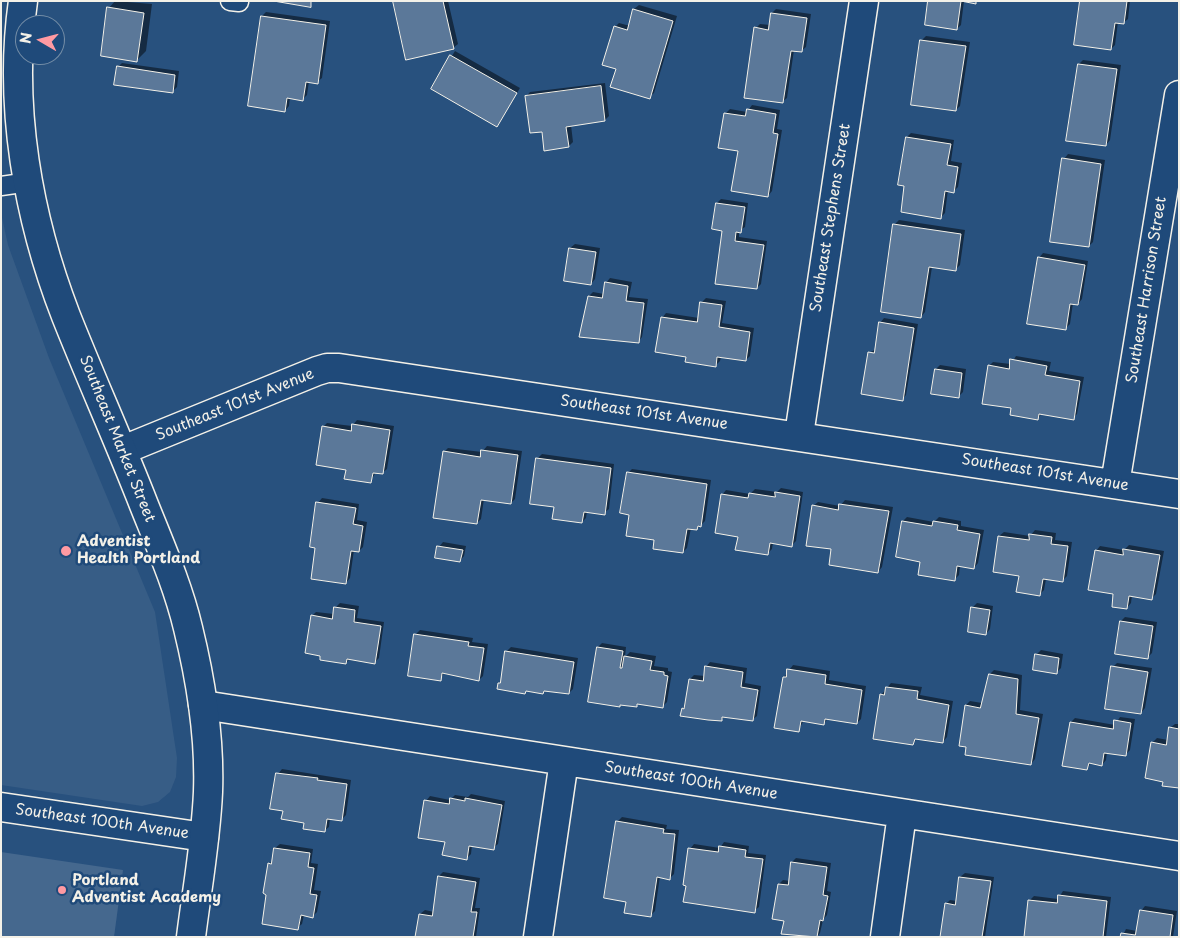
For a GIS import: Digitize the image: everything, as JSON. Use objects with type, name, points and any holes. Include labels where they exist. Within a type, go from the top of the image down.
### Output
[{"type":"street","name":"Southeast Market Street","points":[[23,1],[18,84],[24,150],[36,219],[65,314],[123,450],[181,601],[203,705],[208,790],[191,937]]},
{"type":"street","name":"Southeast Stephens Street","points":[[799,435],[864,1]]},
{"type":"street","name":"Southeast Harrison Street","points":[[1115,484],[1178,101]]},
{"type":"street","name":"Southeast 101st Avenue","points":[[123,450],[326,368],[339,368],[799,435],[1179,494]]},
{"type":"street","name":"Southeast 100th Avenue","points":[[203,705],[1179,856]]},
{"type":"street","points":[[538,937],[564,761]]},
{"type":"street","name":"Southeast 100th Avenue","points":[[1,807],[204,837]]},
{"type":"street","points":[[885,937],[902,814]]},
{"type":"lane","points":[[1,186],[29,182]]},
{"type":"shaded area","name":"Adventist Health Portland","points":[[1,213],[8,245],[49,358],[155,612],[177,758],[176,777],[170,792],[158,802],[142,806],[1,785]]},
{"type":"shaded area","name":"Portland Adventist Academy","points":[[1,852],[123,870],[114,937],[1,937]]},
{"type":"building","points":[[274,1],[311,1],[311,7]]},
{"type":"building","points":[[393,1],[443,1],[454,49],[406,60]]},
{"type":"building","points":[[928,1],[961,1],[957,30],[925,25]]},
{"type":"building","points":[[961,1],[976,1],[976,4]]},
{"type":"building","points":[[1080,1],[1127,1],[1124,24],[1115,23],[1111,50],[1074,45]]},
{"type":"building","points":[[107,7],[144,13],[137,62],[101,56]]},
{"type":"building","points":[[633,9],[673,21],[650,99],[610,87],[616,69],[602,65],[614,26],[627,30]]},
{"type":"building","points":[[771,13],[807,18],[802,52],[791,51],[783,103],[744,98],[754,27],[768,30]]},
{"type":"building","points":[[261,16],[326,25],[318,84],[306,82],[303,101],[287,98],[285,112],[248,106]]},
{"type":"building","points":[[920,40],[966,46],[956,111],[911,105]]},
{"type":"building","points":[[450,55],[517,93],[497,127],[431,89]]},
{"type":"building","points":[[1078,64],[1117,69],[1106,146],[1066,141]]},
{"type":"building","points":[[117,66],[175,75],[173,93],[114,85]]},
{"type":"building","points":[[601,86],[605,121],[566,127],[569,147],[544,151],[542,132],[530,133],[525,96]]},
{"type":"building","points":[[747,109],[776,114],[773,133],[778,134],[768,197],[731,191],[738,151],[718,148],[724,113],[745,116]]},
{"type":"building","points":[[906,137],[951,144],[947,165],[958,167],[954,193],[945,191],[941,219],[901,212],[904,186],[898,185]]},
{"type":"building","points":[[1062,158],[1101,164],[1089,247],[1050,242]]},
{"type":"building","points":[[716,203],[745,207],[741,233],[736,232],[735,241],[764,245],[757,289],[715,284],[722,231],[712,229]]},
{"type":"building","points":[[893,224],[961,234],[956,271],[929,267],[921,318],[881,312]]},
{"type":"building","points":[[569,248],[596,252],[591,285],[564,281]]},
{"type":"building","points":[[1038,257],[1085,265],[1078,305],[1070,304],[1066,330],[1027,324]]},
{"type":"building","points":[[605,282],[628,286],[626,301],[644,303],[639,343],[579,337],[588,296],[602,298]]},
{"type":"building","points":[[700,302],[722,305],[719,327],[750,332],[746,361],[717,357],[716,367],[685,362],[686,357],[655,352],[661,317],[697,322]]},
{"type":"building","points":[[879,322],[914,328],[903,401],[861,394],[868,352],[874,353]]},
{"type":"building","points":[[1010,359],[1047,366],[1045,375],[1080,381],[1074,420],[1039,414],[1038,420],[1010,415],[1011,408],[982,404],[988,365],[1009,369]]},
{"type":"building","points":[[935,369],[962,373],[959,398],[931,394]]},
{"type":"building","points":[[352,424],[390,430],[383,474],[373,473],[371,483],[344,479],[346,470],[316,465],[322,426],[351,431]]},
{"type":"building","points":[[481,450],[518,455],[511,504],[481,500],[477,524],[433,518],[443,451],[480,457]]},
{"type":"building","points":[[536,458],[611,468],[605,515],[584,512],[582,523],[552,519],[554,507],[530,504]]},
{"type":"building","points":[[627,472],[707,484],[701,527],[698,526],[697,530],[687,529],[683,553],[653,549],[654,540],[626,536],[629,515],[620,513]]},
{"type":"building","points":[[775,492],[800,496],[792,547],[770,543],[768,555],[735,550],[738,537],[715,533],[721,494],[748,498],[749,493],[775,497]]},
{"type":"building","points":[[316,502],[356,508],[353,524],[363,526],[359,552],[351,551],[346,584],[311,579],[315,548],[310,547]]},
{"type":"building","points":[[839,504],[889,511],[878,573],[829,565],[831,549],[806,546],[812,505],[838,510]]},
{"type":"building","points":[[902,521],[932,526],[933,521],[958,525],[957,530],[980,534],[974,569],[957,566],[955,581],[918,575],[920,562],[896,557]]},
{"type":"building","points":[[1029,534],[1052,537],[1051,544],[1068,546],[1063,582],[1043,579],[1040,596],[1016,592],[1019,576],[993,572],[998,536],[1029,540]]},
{"type":"building","points":[[437,546],[463,550],[460,562],[435,558]]},
{"type":"building","points":[[1123,549],[1160,555],[1152,600],[1129,596],[1127,609],[1112,607],[1113,594],[1088,590],[1095,550],[1123,555]]},
{"type":"building","points":[[334,607],[355,610],[354,622],[381,626],[375,664],[347,659],[346,664],[320,660],[320,656],[305,653],[311,615],[332,619]]},
{"type":"building","points":[[971,607],[990,610],[986,635],[968,632]]},
{"type":"building","points":[[1120,621],[1153,626],[1148,659],[1115,654]]},
{"type":"building","points":[[414,634],[469,642],[468,646],[484,648],[479,681],[442,673],[441,681],[408,676]]},
{"type":"building","points":[[597,647],[623,651],[620,668],[622,668],[624,656],[652,661],[650,670],[664,672],[664,675],[668,676],[663,708],[637,704],[637,707],[620,705],[620,707],[588,702]]},
{"type":"building","points":[[505,651],[574,662],[569,694],[544,691],[543,694],[526,691],[525,694],[497,689],[498,683],[500,683]]},
{"type":"building","points":[[1035,654],[1059,658],[1057,674],[1033,670]]},
{"type":"building","points":[[705,666],[743,672],[741,687],[758,690],[753,721],[722,717],[722,721],[680,716],[682,708],[684,709],[689,679],[703,681]]},
{"type":"building","points":[[1111,666],[1148,672],[1141,714],[1105,709]]},
{"type":"building","points":[[787,669],[826,675],[825,684],[862,690],[857,724],[825,719],[824,725],[801,721],[799,732],[774,728],[783,677],[786,677]]},
{"type":"building","points":[[989,674],[1018,679],[1016,714],[1039,718],[1031,765],[965,755],[966,747],[959,746],[965,705],[980,708]]},
{"type":"building","points":[[886,687],[918,691],[917,699],[949,705],[943,743],[915,739],[913,745],[873,739],[880,694],[884,695]]},
{"type":"building","points":[[1114,720],[1131,723],[1126,756],[1104,753],[1102,766],[1089,763],[1087,770],[1062,766],[1070,722],[1113,729]]},
{"type":"building","points":[[1169,727],[1179,729],[1179,788],[1162,786],[1163,782],[1145,778],[1151,742],[1166,745]]},
{"type":"building","points":[[276,773],[347,784],[342,821],[327,819],[325,832],[303,829],[304,823],[281,819],[283,811],[270,809]]},
{"type":"building","points":[[450,798],[465,801],[465,798],[502,805],[494,850],[469,846],[467,860],[442,855],[445,842],[418,838],[424,800],[449,804]]},
{"type":"building","points":[[616,821],[664,829],[663,833],[675,834],[670,880],[657,877],[651,917],[624,913],[626,902],[604,898]]},
{"type":"building","points":[[719,846],[746,850],[745,857],[763,859],[755,913],[683,902],[686,886],[683,885],[688,848],[718,852]]},
{"type":"building","points":[[274,848],[310,853],[308,867],[314,868],[310,894],[317,895],[313,918],[301,915],[298,930],[262,924],[266,895],[263,893],[268,863],[271,864]]},
{"type":"building","points":[[791,862],[827,867],[823,895],[828,896],[823,921],[820,920],[817,937],[781,934],[784,921],[772,919],[778,884],[788,885]]},
{"type":"building","points":[[438,876],[476,882],[471,912],[477,912],[473,937],[415,937],[419,914],[432,916]]},
{"type":"building","points":[[959,877],[991,881],[982,937],[940,937],[945,903],[955,905]]},
{"type":"building","points":[[1058,895],[1107,901],[1103,937],[1024,937],[1028,900],[1057,903]]},
{"type":"building","points":[[1140,910],[1173,915],[1170,937],[1120,937],[1121,933],[1135,935]]},
{"type":"place","name":"Adventist Health Portland","points":[[66,551]]},
{"type":"place","name":"Portland Adventist Academy","points":[[62,890]]}]
